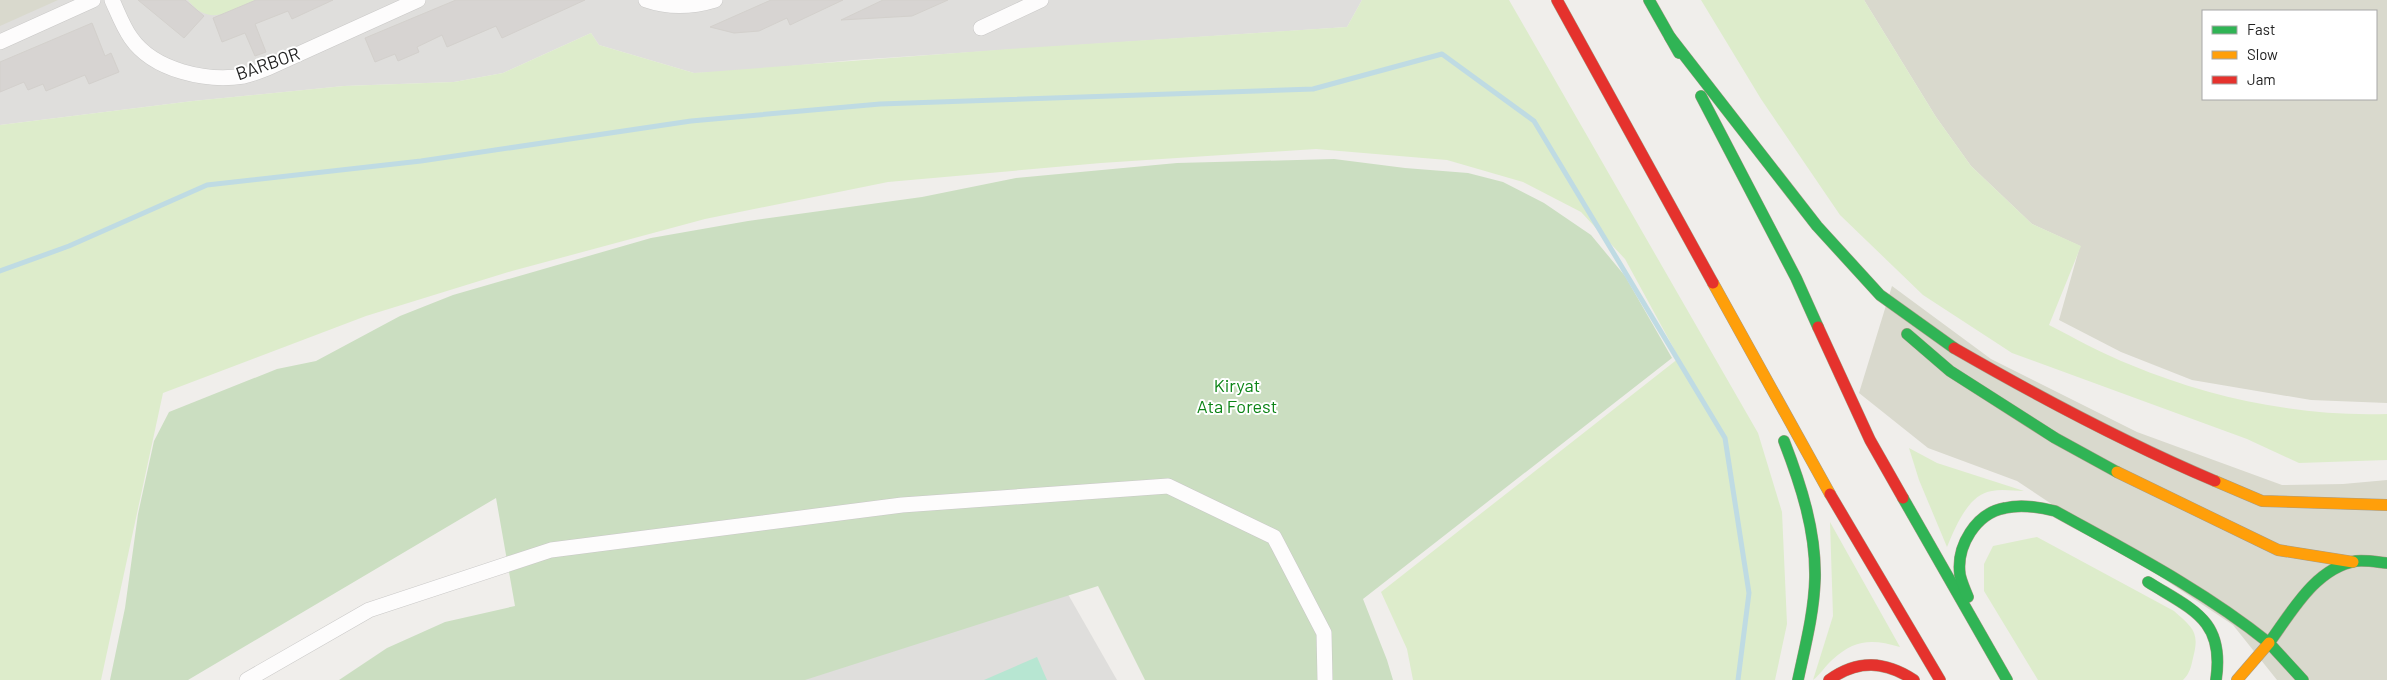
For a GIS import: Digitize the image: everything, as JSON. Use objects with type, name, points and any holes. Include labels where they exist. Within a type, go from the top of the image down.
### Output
[{"type":"main road","points":[[1557,0],[1820,478],[1940,680]]},
{"type":"main road","points":[[1649,0],[1796,278],[1826,340],[1852,402],[1897,490],[2007,680]]},
{"type":"main road","points":[[1670,37],[1817,226],[1880,295],[1905,332],[1950,372],[2055,438],[2194,510],[2278,550],[2352,562],[2387,564]]},
{"type":"main road","points":[[1880,295],[1941,340],[2059,408],[2169,462],[2262,501],[2387,505]]},
{"type":"main road","points":[[1748,346],[1804,497],[1814,555],[1813,603],[1798,680]]},
{"type":"main road","points":[[1996,662],[1973,612],[1960,571],[1961,552],[1974,524],[1987,513],[1999,507],[2031,505],[2055,511],[2196,589],[2241,619],[2269,643],[2303,680]]},
{"type":"main road","points":[[1999,507],[2028,511],[2065,530]]},
{"type":"main road","points":[[2237,680],[2269,643],[2312,587],[2331,572],[2352,562]]},
{"type":"main road","points":[[2137,576],[2207,622],[2215,634],[2218,645],[2220,664],[2216,680]]},
{"type":"main road","points":[[1829,680],[1855,665],[1866,663],[1893,667],[1914,680]]},
{"type":"street","points":[[0,42],[93,0]]},
{"type":"street","name":"BARBOR","points":[[112,0],[132,39],[143,50],[160,62],[190,74],[226,78],[246,75],[270,67],[418,0]]},
{"type":"street","points":[[646,0],[680,6],[700,5],[715,0]]},
{"type":"street","points":[[981,28],[1041,0]]},
{"type":"street","points":[[247,680],[369,610],[551,550],[902,505],[1168,486],[1274,536],[1324,633],[1325,680]]},
{"type":"shaded area","points":[[0,0],[1362,0],[1347,27],[854,60],[729,72],[694,73],[599,45],[591,33],[503,73],[454,82],[344,86],[193,101],[0,125]]},
{"type":"shaded area","points":[[0,0],[58,0],[0,26]]},
{"type":"shaded area","points":[[1864,0],[2387,0],[2387,403],[2311,400],[2192,380],[2121,352],[2059,320],[2080,246],[2032,224],[1971,166],[1936,117]]},
{"type":"shaded area","points":[[1892,286],[1991,359],[2137,432],[2282,485],[2343,484],[2387,480],[2387,680],[2277,680],[2233,625],[2017,481],[1928,448],[1859,393]]},
{"type":"shaded area","points":[[1053,568],[1117,680],[513,680]]},
{"type":"green space","points":[[188,0],[255,0],[220,15],[211,15],[203,13]]},
{"type":"green space","points":[[1362,0],[1509,0],[1758,433],[1782,512],[1787,624],[1775,680],[1413,680],[1407,649],[1381,592],[1679,358],[1625,259],[1581,212],[1523,182],[1447,160],[1316,149],[1101,163],[888,182],[705,219],[512,271],[366,316],[163,393],[101,680],[0,680],[0,125],[193,101],[344,86],[454,82],[503,73],[591,33],[599,45],[694,73],[1009,49],[1347,27]]},
{"type":"green space","points":[[1701,0],[1864,0],[1936,117],[1971,166],[2032,224],[2081,246],[2049,325],[2131,365],[2161,377],[2224,396],[2289,409],[2355,414],[2387,414],[2387,460],[2299,463],[2247,439],[2012,353],[1923,295],[1840,215],[1761,99]]},
{"type":"green space","name":"Kiryat Ata Forest","points":[[1334,159],[1405,168],[1468,173],[1503,182],[1544,203],[1591,235],[1625,276],[1672,358],[1363,599],[1393,680],[1145,680],[1098,586],[805,680],[339,680],[387,648],[445,622],[515,606],[496,498],[188,680],[110,680],[125,608],[138,514],[154,441],[169,412],[277,369],[316,361],[400,316],[453,295],[651,238],[748,221],[922,197],[1016,178],[1177,163]]},
{"type":"green space","points":[[1909,448],[1937,463],[2024,491],[1992,491],[1976,498],[1964,513],[1947,547],[1919,480]]},
{"type":"green space","points":[[1830,522],[1900,647],[1872,642],[1848,648],[1829,662],[1813,680],[1833,616]]},
{"type":"green space","points":[[2037,537],[2174,611],[2186,622],[2193,631],[2196,642],[2191,667],[2183,680],[2038,680],[1984,591],[1984,564],[1993,546]]},
{"type":"green space","points":[[1037,657],[1047,680],[984,680]]},
{"type":"building","points":[[138,0],[185,0],[204,16],[184,38]]},
{"type":"building","points":[[256,0],[333,0],[292,19],[288,11],[255,24],[266,52],[255,56],[245,33],[222,42],[213,18]]},
{"type":"building","points":[[456,0],[585,0],[502,38],[496,26],[447,47],[442,35],[417,47],[419,52],[398,61],[395,54],[375,62],[365,38]]},
{"type":"building","points":[[771,0],[843,0],[790,25],[787,18],[759,31],[734,33],[710,27]]},
{"type":"building","points":[[883,0],[948,0],[912,16],[841,20]]},
{"type":"building","points":[[92,23],[105,56],[111,53],[119,72],[89,84],[85,75],[46,91],[43,84],[28,90],[24,82],[0,92],[0,62]]},
{"type":"waterway","points":[[0,271],[69,246],[207,185],[421,161],[691,121],[880,104],[1313,89],[1442,54],[1534,121],[1725,438],[1749,593],[1738,680]]},
{"type":"traffic: fast","points":[[1649,0],[1679,53]]},
{"type":"traffic: fast","points":[[1670,37],[1817,226],[1880,295],[1954,348]]},
{"type":"traffic: fast","points":[[1701,96],[1796,278],[1818,327]]},
{"type":"traffic: fast","points":[[1907,334],[1950,371],[2055,438],[2117,472]]},
{"type":"traffic: fast","points":[[1784,441],[1806,508],[1815,560],[1813,604],[1798,680]]},
{"type":"traffic: fast","points":[[1903,498],[2007,680]]},
{"type":"traffic: fast","points":[[1968,597],[1960,575],[1960,564],[1961,553],[1970,532],[1985,516],[1995,511],[2018,506],[2037,507],[2055,511],[2138,557],[2218,606],[2269,643]]},
{"type":"traffic: fast","points":[[2303,680],[2269,643],[2295,606],[2316,582],[2341,565],[2356,561],[2387,563]]},
{"type":"traffic: fast","points":[[2148,582],[2192,609],[2210,630],[2216,643],[2218,660],[2216,680]]},
{"type":"traffic: slow","points":[[1713,283],[1830,494]]},
{"type":"traffic: slow","points":[[2117,472],[2278,550],[2353,562]]},
{"type":"traffic: slow","points":[[2215,481],[2262,501],[2387,505]]},
{"type":"traffic: slow","points":[[2237,680],[2269,643]]},
{"type":"traffic: jam","points":[[1557,0],[1713,283]]},
{"type":"traffic: jam","points":[[1818,327],[1870,440],[1903,498]]},
{"type":"traffic: jam","points":[[1954,348],[2083,419],[2215,481]]},
{"type":"traffic: jam","points":[[1830,494],[1940,680]]},
{"type":"traffic: jam","points":[[1829,680],[1850,668],[1872,665],[1893,669],[1914,680]]}]
